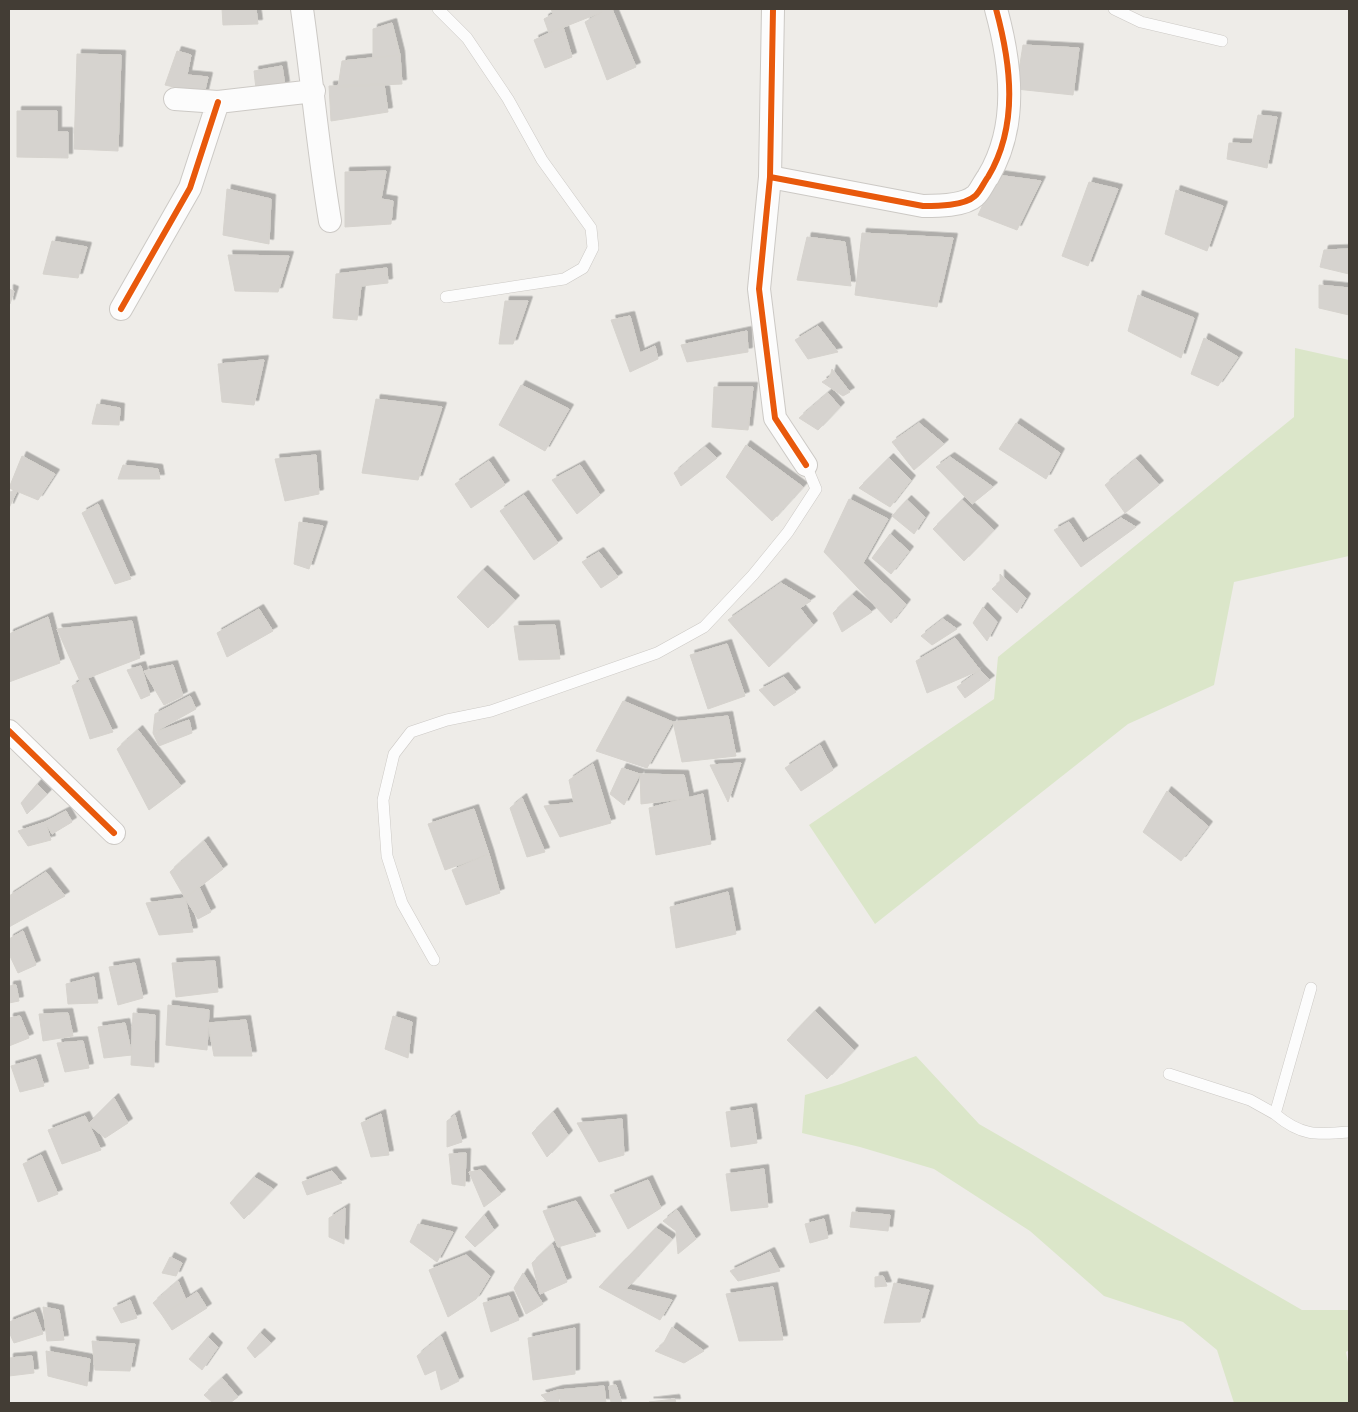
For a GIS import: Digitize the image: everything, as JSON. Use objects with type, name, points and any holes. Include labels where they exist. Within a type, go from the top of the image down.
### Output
[{"type":"street","points":[[302,9],[314,91],[318,151],[330,220]]},
{"type":"street","points":[[773,9],[770,177],[759,289],[775,418],[806,465]]},
{"type":"street","points":[[770,177],[923,206],[946,206],[975,196],[999,158],[1010,104],[1007,48],[996,9]]},
{"type":"street","points":[[175,99],[218,102],[314,91]]},
{"type":"street","points":[[121,309],[190,188],[218,102]]},
{"type":"street","points":[[9,731],[114,833]]},
{"type":"lane","points":[[438,9],[467,38],[508,99],[542,160],[591,228],[593,248],[583,268],[564,279],[446,297]]},
{"type":"lane","points":[[1114,9],[1141,22],[1222,41]]},
{"type":"lane","points":[[434,960],[402,903],[387,856],[383,800],[394,754],[411,732],[447,720],[491,711],[657,653],[704,627],[753,575],[788,532],[816,489],[806,465]]},
{"type":"lane","points":[[1276,1114],[1311,988]]},
{"type":"lane","points":[[1169,1074],[1250,1100],[1276,1114],[1292,1128],[1312,1134],[1349,1132]]},
{"type":"green space","points":[[1295,348],[1349,360],[1349,556],[1234,582],[1214,685],[1128,724],[875,924],[809,825],[994,699],[998,657],[1294,417]]},
{"type":"green space","points":[[916,1056],[979,1124],[1302,1310],[1349,1310],[1349,1350],[1346,1352],[1349,1368],[1349,1403],[1234,1403],[1217,1350],[1183,1322],[1104,1296],[1030,1231],[934,1169],[860,1147],[802,1133],[805,1095],[841,1084]]},
{"type":"building","points":[[222,9],[256,9],[258,24],[223,25]]},
{"type":"building","points":[[551,9],[600,9],[602,12],[549,33],[544,19],[553,14]]},
{"type":"building","points":[[600,9],[612,9],[636,67],[607,80],[585,22],[602,12]]},
{"type":"building","points":[[392,23],[400,55],[373,58],[373,29]]},
{"type":"building","points":[[563,27],[572,57],[545,68],[534,40]]},
{"type":"building","points":[[1023,45],[1079,48],[1073,95],[1016,89]]},
{"type":"building","points":[[177,51],[191,55],[187,75],[208,77],[204,94],[165,85]]},
{"type":"building","points":[[77,54],[121,55],[118,151],[74,149]]},
{"type":"building","points":[[400,55],[402,84],[338,87],[342,61]]},
{"type":"building","points":[[282,66],[285,86],[256,89],[254,71]]},
{"type":"building","points":[[384,84],[388,112],[331,121],[329,86]]},
{"type":"building","points":[[17,111],[57,111],[57,132],[68,132],[68,158],[17,157]]},
{"type":"building","points":[[1258,115],[1277,117],[1267,168],[1227,159],[1229,143],[1252,144]]},
{"type":"building","points":[[386,171],[381,199],[393,201],[391,224],[345,227],[345,172]]},
{"type":"building","points":[[997,175],[1041,181],[1017,230],[978,215]]},
{"type":"building","points":[[1089,182],[1118,189],[1088,266],[1062,256]]},
{"type":"building","points":[[227,189],[271,199],[269,244],[223,235]]},
{"type":"building","points":[[1176,190],[1223,206],[1207,251],[1165,234]]},
{"type":"building","points":[[862,233],[953,238],[937,307],[855,295]]},
{"type":"building","points":[[807,237],[845,242],[851,286],[797,280]]},
{"type":"building","points":[[52,241],[87,247],[78,278],[43,274]]},
{"type":"building","points":[[1349,249],[1349,274],[1320,267],[1324,250]]},
{"type":"building","points":[[228,255],[289,256],[278,292],[235,291]]},
{"type":"building","points":[[387,268],[388,283],[361,286],[357,320],[333,318],[336,274]]},
{"type":"building","points":[[1319,285],[1349,288],[1349,315],[1319,308]]},
{"type":"building","points":[[9,289],[14,291],[10,304],[9,304]]},
{"type":"building","points":[[1138,295],[1194,318],[1181,358],[1128,331]]},
{"type":"building","points":[[505,301],[528,301],[513,344],[499,344]]},
{"type":"building","points":[[630,316],[640,353],[655,346],[658,359],[630,372],[611,320]]},
{"type":"building","points":[[818,326],[838,352],[808,359],[795,340]]},
{"type":"building","points":[[747,331],[748,352],[687,362],[681,345]]},
{"type":"building","points":[[1204,338],[1238,357],[1218,386],[1191,374]]},
{"type":"building","points":[[264,360],[254,405],[222,402],[218,364]]},
{"type":"building","points":[[832,369],[850,392],[843,396],[822,382],[830,377]]},
{"type":"building","points":[[521,385],[569,409],[545,451],[499,425]]},
{"type":"building","points":[[714,387],[753,387],[748,430],[712,427]]},
{"type":"building","points":[[828,393],[840,407],[818,430],[799,418]]},
{"type":"building","points":[[376,399],[442,407],[418,480],[362,473]]},
{"type":"building","points":[[97,404],[120,408],[119,425],[92,424]]},
{"type":"building","points":[[919,423],[944,444],[914,470],[892,442]]},
{"type":"building","points":[[1016,423],[1060,453],[1046,479],[999,449]]},
{"type":"building","points":[[746,445],[803,487],[772,521],[726,477]]},
{"type":"building","points":[[705,447],[717,458],[681,486],[674,473]]},
{"type":"building","points":[[316,455],[319,494],[285,501],[275,459]]},
{"type":"building","points":[[22,456],[55,474],[38,500],[9,488]]},
{"type":"building","points":[[950,457],[993,487],[972,504],[936,467]]},
{"type":"building","points":[[889,458],[911,480],[890,507],[859,488]]},
{"type":"building","points":[[1136,459],[1159,485],[1125,513],[1105,485]]},
{"type":"building","points":[[489,461],[505,485],[471,508],[455,484]]},
{"type":"building","points":[[123,465],[158,469],[160,479],[118,479]]},
{"type":"building","points":[[580,465],[600,495],[577,514],[552,480]]},
{"type":"building","points":[[17,491],[9,508],[9,492]]},
{"type":"building","points":[[524,495],[558,543],[534,560],[500,511]]},
{"type":"building","points":[[849,499],[888,519],[863,563],[906,604],[891,623],[824,552]]},
{"type":"building","points":[[907,500],[925,517],[914,534],[892,516]]},
{"type":"building","points":[[962,500],[994,530],[964,561],[933,529]]},
{"type":"building","points":[[98,504],[131,579],[115,584],[82,513]]},
{"type":"building","points":[[1121,518],[1136,527],[1081,567],[1054,530],[1069,522],[1083,543]]},
{"type":"building","points":[[299,522],[323,526],[309,569],[294,564]]},
{"type":"building","points":[[890,534],[909,551],[891,574],[872,558]]},
{"type":"building","points":[[599,552],[618,577],[601,588],[582,562]]},
{"type":"building","points":[[483,570],[515,600],[488,628],[457,597]]},
{"type":"building","points":[[1000,574],[1026,598],[1017,613],[992,589],[1000,582]]},
{"type":"building","points":[[781,583],[811,601],[800,608],[813,625],[769,667],[728,620]]},
{"type":"building","points":[[852,595],[872,612],[842,632],[833,613]]},
{"type":"building","points":[[983,607],[997,622],[987,641],[973,623]]},
{"type":"building","points":[[259,609],[273,631],[227,657],[217,633]]},
{"type":"building","points":[[48,617],[60,663],[9,682],[9,634]]},
{"type":"building","points":[[943,619],[957,629],[932,645],[921,636]]},
{"type":"building","points":[[132,621],[140,658],[80,681],[57,629]]},
{"type":"building","points":[[555,625],[560,659],[519,660],[514,626]]},
{"type":"building","points":[[955,638],[980,670],[927,693],[916,661]]},
{"type":"building","points":[[727,644],[745,696],[708,709],[690,655]]},
{"type":"building","points":[[173,665],[183,696],[164,705],[144,671]]},
{"type":"building","points":[[141,666],[150,695],[141,699],[127,670]]},
{"type":"building","points":[[980,670],[990,680],[965,698],[957,687]]},
{"type":"building","points":[[87,677],[113,732],[90,739],[72,686]]},
{"type":"building","points":[[784,677],[796,692],[774,706],[759,690]]},
{"type":"building","points":[[190,696],[196,709],[153,733],[155,714]]},
{"type":"building","points":[[623,701],[673,722],[647,768],[596,751]]},
{"type":"building","points":[[728,716],[736,756],[682,762],[673,722]]},
{"type":"building","points":[[189,720],[192,733],[159,746],[153,733]]},
{"type":"building","points":[[138,730],[181,786],[149,810],[117,749]]},
{"type":"building","points":[[820,745],[833,770],[801,791],[785,768]]},
{"type":"building","points":[[741,763],[728,802],[710,765]]},
{"type":"building","points":[[593,764],[611,823],[560,837],[544,806],[574,803],[569,780]]},
{"type":"building","points":[[622,768],[640,774],[624,805],[610,794]]},
{"type":"building","points":[[640,774],[684,775],[689,798],[641,804]]},
{"type":"building","points":[[37,784],[47,794],[27,814],[21,803]]},
{"type":"building","points":[[1167,791],[1208,826],[1181,861],[1143,832]]},
{"type":"building","points":[[703,794],[711,844],[656,855],[649,808]]},
{"type":"building","points":[[522,798],[545,852],[527,857],[510,808]]},
{"type":"building","points":[[474,809],[489,854],[445,870],[428,824]]},
{"type":"building","points":[[66,811],[72,822],[52,834],[45,822]]},
{"type":"building","points":[[45,822],[51,840],[28,846],[18,831]]},
{"type":"building","points":[[204,841],[223,869],[185,898],[170,872]]},
{"type":"building","points":[[489,854],[500,893],[466,905],[452,870]]},
{"type":"building","points":[[46,872],[65,896],[9,927],[9,896]]},
{"type":"building","points":[[199,887],[211,912],[198,919],[185,898]]},
{"type":"building","points":[[728,892],[736,934],[676,948],[670,907]]},
{"type":"building","points":[[185,898],[193,932],[159,935],[146,903]]},
{"type":"building","points":[[23,931],[36,965],[18,973],[9,954],[9,939]]},
{"type":"building","points":[[215,961],[218,992],[176,997],[172,963]]},
{"type":"building","points":[[135,963],[143,998],[118,1005],[109,967]]},
{"type":"building","points":[[94,977],[98,1003],[68,1004],[66,984]]},
{"type":"building","points":[[16,985],[19,1001],[9,1003],[9,986]]},
{"type":"building","points":[[168,1005],[209,1010],[207,1050],[166,1045]]},
{"type":"building","points":[[815,1011],[854,1050],[827,1079],[787,1040]]},
{"type":"building","points":[[68,1013],[73,1036],[43,1041],[39,1014]]},
{"type":"building","points":[[133,1013],[155,1015],[154,1067],[131,1065]]},
{"type":"building","points":[[20,1016],[29,1038],[9,1046],[9,1018]]},
{"type":"building","points":[[393,1016],[412,1022],[408,1058],[385,1049]]},
{"type":"building","points":[[246,1020],[252,1056],[214,1056],[208,1023]]},
{"type":"building","points":[[125,1023],[132,1055],[104,1058],[98,1027]]},
{"type":"building","points":[[83,1041],[89,1068],[65,1072],[57,1043]]},
{"type":"building","points":[[36,1059],[44,1086],[20,1092],[11,1066]]},
{"type":"building","points":[[114,1098],[128,1123],[105,1138],[88,1124]]},
{"type":"building","points":[[752,1108],[757,1143],[731,1147],[726,1112]]},
{"type":"building","points":[[553,1112],[568,1135],[547,1157],[532,1133]]},
{"type":"building","points":[[381,1114],[389,1155],[371,1157],[361,1123]]},
{"type":"building","points":[[455,1115],[462,1142],[447,1147],[447,1121]]},
{"type":"building","points":[[85,1116],[101,1150],[62,1164],[48,1130]]},
{"type":"building","points":[[622,1119],[624,1155],[599,1162],[577,1123]]},
{"type":"building","points":[[466,1153],[465,1186],[452,1184],[449,1154]]},
{"type":"building","points":[[41,1155],[58,1194],[38,1202],[23,1164]]},
{"type":"building","points":[[764,1169],[768,1207],[731,1211],[726,1174]]},
{"type":"building","points":[[481,1170],[501,1194],[484,1207],[469,1172]]},
{"type":"building","points":[[332,1171],[342,1183],[307,1195],[302,1182]]},
{"type":"building","points":[[254,1177],[273,1189],[244,1219],[230,1203]]},
{"type":"building","points":[[648,1180],[661,1208],[628,1229],[610,1195]]},
{"type":"building","points":[[576,1201],[596,1236],[558,1247],[543,1211]]},
{"type":"building","points":[[345,1208],[344,1244],[329,1237],[329,1218]]},
{"type":"building","points":[[677,1210],[696,1239],[678,1254],[676,1231],[663,1221]]},
{"type":"building","points":[[852,1212],[890,1215],[888,1231],[850,1227]]},
{"type":"building","points":[[484,1215],[494,1230],[475,1247],[465,1237]]},
{"type":"building","points":[[824,1219],[828,1238],[810,1243],[805,1224]]},
{"type":"building","points":[[418,1224],[453,1232],[437,1262],[410,1242]]},
{"type":"building","points":[[656,1228],[672,1239],[626,1289],[672,1300],[660,1320],[599,1287]]},
{"type":"building","points":[[552,1244],[567,1282],[540,1294],[532,1263]]},
{"type":"building","points":[[770,1252],[780,1271],[738,1281],[730,1271]]},
{"type":"building","points":[[466,1255],[490,1276],[476,1299],[448,1317],[429,1270]]},
{"type":"building","points":[[170,1257],[182,1263],[176,1276],[162,1273]]},
{"type":"building","points":[[523,1273],[543,1304],[526,1314],[514,1288]]},
{"type":"building","points":[[883,1276],[887,1286],[875,1287],[875,1277]]},
{"type":"building","points":[[178,1281],[186,1300],[162,1315],[153,1303]]},
{"type":"building","points":[[894,1283],[929,1290],[920,1322],[884,1323]]},
{"type":"building","points":[[773,1287],[783,1340],[739,1341],[726,1294]]},
{"type":"building","points":[[197,1292],[207,1308],[172,1330],[162,1315]]},
{"type":"building","points":[[509,1296],[519,1320],[491,1332],[483,1303]]},
{"type":"building","points":[[130,1300],[137,1318],[121,1323],[113,1308]]},
{"type":"building","points":[[43,1307],[59,1310],[64,1340],[47,1341]]},
{"type":"building","points":[[35,1312],[43,1334],[14,1343],[9,1332],[9,1322]]},
{"type":"building","points":[[672,1327],[704,1351],[684,1363],[655,1351],[663,1344]]},
{"type":"building","points":[[575,1328],[575,1374],[533,1380],[528,1338]]},
{"type":"building","points":[[260,1333],[271,1343],[255,1358],[247,1348]]},
{"type":"building","points":[[441,1336],[459,1381],[441,1390],[436,1370],[425,1375],[417,1356]]},
{"type":"building","points":[[208,1337],[218,1347],[202,1370],[189,1359]]},
{"type":"building","points":[[92,1341],[135,1344],[130,1371],[95,1370]]},
{"type":"building","points":[[46,1351],[90,1359],[87,1386],[48,1376]]},
{"type":"building","points":[[32,1356],[34,1373],[9,1376],[9,1358]]},
{"type":"building","points":[[222,1378],[238,1397],[230,1403],[213,1403],[204,1395]]},
{"type":"building","points":[[616,1385],[622,1403],[611,1403],[609,1386]]},
{"type":"building","points":[[604,1386],[606,1403],[561,1403],[558,1390]]},
{"type":"building","points":[[558,1390],[559,1403],[540,1403],[547,1401],[541,1395]]},
{"type":"building","points":[[675,1399],[676,1403],[649,1402]]},
{"type":"cycle path","points":[[773,9],[770,177],[759,289],[775,418],[806,465]]},
{"type":"cycle path","points":[[770,177],[923,206],[957,204],[975,196],[988,177],[998,157],[1008,115],[1008,73],[996,9]]},
{"type":"cycle path","points":[[121,309],[190,188],[218,102]]},
{"type":"cycle path","points":[[9,731],[114,833]]}]
